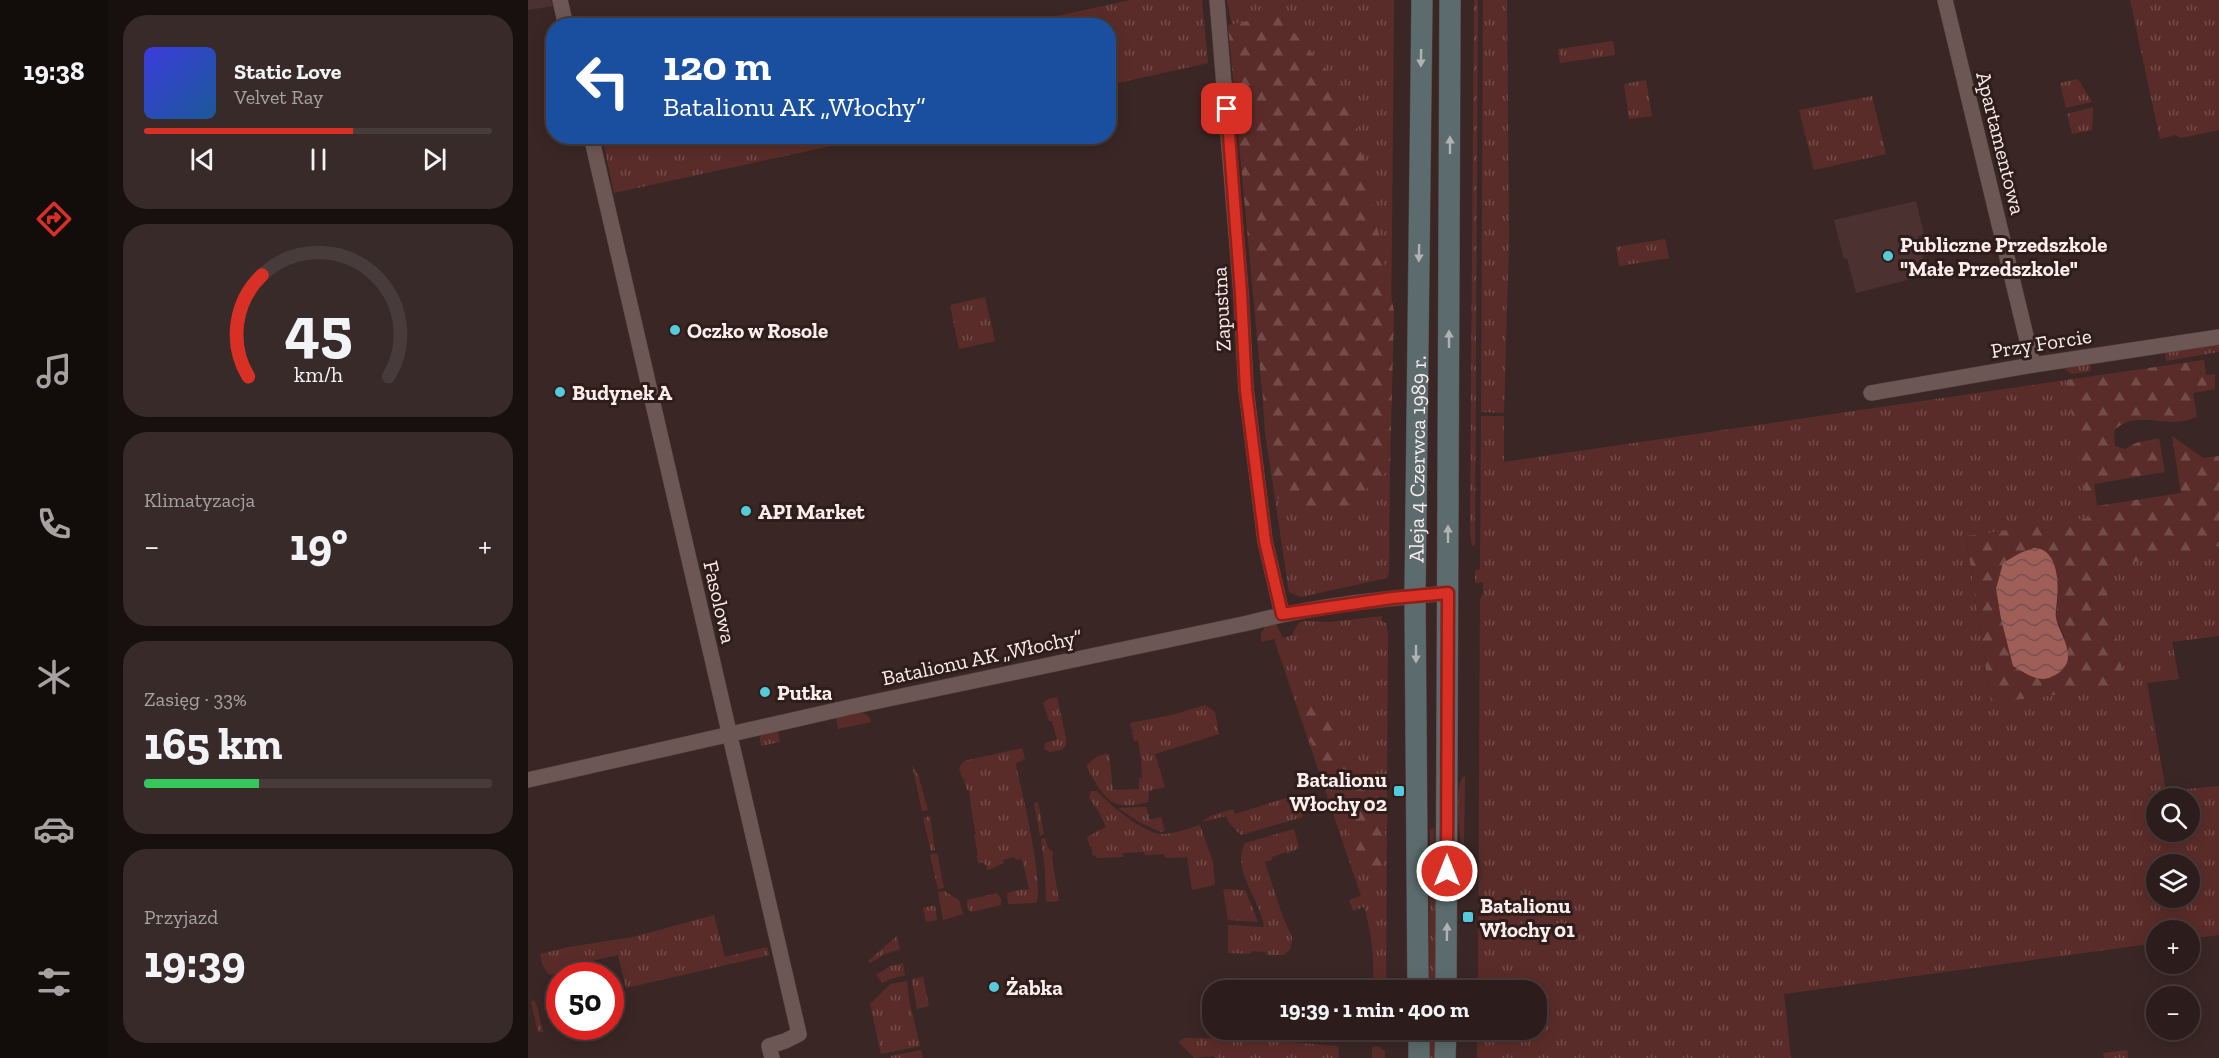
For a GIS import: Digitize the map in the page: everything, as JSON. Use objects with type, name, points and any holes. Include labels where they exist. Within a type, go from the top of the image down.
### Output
[{"type":"main road","name":"Aleja 4 Czerwca 1989 r.","points":[[1419,980],[1415,596],[1422,0]]},
{"type":"main road","name":"Aleja 4 Czerwca 1989 r.","points":[[1446,980],[1450,0]]},
{"type":"main road","points":[[1419,1040],[1419,1058]]},
{"type":"main road","points":[[1445,1058],[1446,1040]]},
{"type":"street","points":[[560,0],[564,18]]},
{"type":"street","name":"Zapustna","points":[[1216,0],[1241,293],[1246,390],[1265,541],[1282,614]]},
{"type":"street","name":"Apartamentowa","points":[[1945,0],[2033,366]]},
{"type":"street","name":"Fasolowa","points":[[593,144],[799,1034],[769,1046],[772,1058]]},
{"type":"street","name":"Przy Forcie","points":[[1871,393],[2219,337]]},
{"type":"street","name":"Batalionu AK „Włochy”","points":[[528,780],[1282,614],[1448,593]]},
{"type":"shaded area","points":[[528,0],[551,0],[553,6],[528,10]]},
{"type":"shaded area","points":[[1916,201],[1924,234],[1918,236],[1927,275],[1856,293],[1834,220]]},
{"type":"green space","points":[[1130,0],[1202,0],[1208,63],[1116,83],[1116,18],[1048,18]]},
{"type":"green space","points":[[1227,0],[1394,0],[1389,571],[1387,578],[1301,597],[1289,592],[1265,432],[1239,62]]},
{"type":"green space","points":[[1474,0],[1478,0],[1475,546],[1472,545],[1470,533]]},
{"type":"green space","points":[[1483,0],[1507,0],[1509,240],[1504,413],[1481,412]]},
{"type":"green space","points":[[2130,0],[2219,0],[2219,130],[2181,138],[2176,135],[2160,139]]},
{"type":"green space","points":[[1279,15],[1351,98],[1394,311],[1390,469],[1344,508],[1302,516],[1275,496],[1261,380],[1228,25]]},
{"type":"green space","points":[[1613,41],[1615,55],[1560,63],[1558,49]]},
{"type":"green space","points":[[2078,79],[2092,102],[2066,108],[2060,83]]},
{"type":"green space","points":[[1646,80],[1652,116],[1629,119],[1624,84]]},
{"type":"green space","points":[[1872,96],[1886,154],[1814,170],[1799,110]]},
{"type":"green space","points":[[2093,107],[2092,130],[2072,134],[2067,114]]},
{"type":"green space","points":[[604,144],[841,144],[614,193]]},
{"type":"green space","points":[[1665,239],[1669,258],[1619,266],[1616,247]]},
{"type":"green space","points":[[985,297],[995,341],[959,349],[950,305]]},
{"type":"green space","points":[[2219,344],[2219,352],[2166,361],[2165,352]]},
{"type":"green space","points":[[2204,360],[2206,375],[2215,374],[2215,389],[2193,393],[2197,417],[2174,422],[2130,421],[2114,430],[2115,446],[2125,449],[2136,443],[2159,438],[2165,472],[2094,484],[2097,506],[2181,493],[2172,436],[2203,458],[2219,456],[2219,546],[2102,568],[2125,686],[1991,703],[1966,536],[2089,518],[2066,380]],"holes":[[[1996,589],[2058,597],[2056,617],[2065,638],[2013,666]]]},
{"type":"green space","points":[[2090,364],[2091,371],[2072,374],[2066,370],[2066,368]]},
{"type":"green space","points":[[2066,380],[2090,518],[1966,537],[1991,703],[2124,686],[2101,568],[2219,546],[2219,636],[2172,642],[2179,679],[2147,683],[2165,788],[2146,788],[2146,842],[2200,842],[2200,788],[2198,788],[2219,786],[2219,935],[2200,938],[2200,920],[2146,920],[2146,945],[1784,994],[1791,1058],[1477,1058],[1477,1040],[1547,1040],[1547,980],[1478,980],[1480,600],[1483,593],[1483,582],[1475,583],[1475,571],[1480,569],[1481,416],[1504,416],[1504,462]]},
{"type":"green space","points":[[1382,616],[1381,621],[1386,623],[1388,635],[1386,980],[1373,980],[1372,948],[1364,907],[1353,911],[1349,900],[1361,896],[1274,639],[1261,642],[1261,634],[1266,625],[1276,624],[1283,638],[1293,635],[1300,622],[1330,622]]},
{"type":"green space","points":[[1057,697],[1066,746],[1061,750],[1050,752],[1044,749],[1045,743],[1057,740],[1052,721],[1049,721],[1043,703]]},
{"type":"green space","points":[[1312,698],[1333,710],[1351,788],[1380,784],[1385,813],[1385,858],[1377,887],[1364,869],[1300,716]]},
{"type":"green space","points":[[1205,705],[1215,712],[1219,734],[1155,754],[1165,787],[1149,791],[1148,802],[1124,805],[1109,799],[1103,793],[1086,766],[1096,757],[1105,754],[1109,754],[1113,790],[1139,789],[1139,778],[1142,778],[1141,757],[1138,741],[1134,741],[1132,731],[1136,730],[1132,730],[1130,723],[1172,715]]},
{"type":"green space","points":[[861,712],[868,716],[871,722],[838,729],[836,717]]},
{"type":"green space","points":[[778,730],[780,742],[761,746],[759,734]]},
{"type":"green space","points":[[1022,748],[1025,759],[1016,763],[1032,838],[1038,894],[1036,903],[1008,904],[1007,893],[1029,889],[1022,859],[1016,860],[1014,857],[1003,860],[1004,863],[988,870],[987,866],[981,862],[979,864],[976,856],[978,855],[973,821],[976,819],[973,820],[969,790],[964,781],[966,779],[963,780],[959,768],[964,761]]},
{"type":"green space","points":[[912,765],[918,775],[928,810],[922,811]]},
{"type":"green space","points":[[1465,775],[1464,844],[1461,845],[1458,797],[1461,780]]},
{"type":"green space","points":[[1091,791],[1097,791],[1128,818],[1155,833],[1172,833],[1200,825],[1213,862],[1215,885],[1192,890],[1187,857],[1165,858],[1164,854],[1145,855],[1144,852],[1123,853],[1123,857],[1096,858],[1095,855],[1093,856],[1091,848],[1093,846],[1090,847],[1087,837],[1106,827],[1089,798]]},
{"type":"green space","points":[[1296,795],[1303,817],[1241,835],[1229,823],[1226,816],[1202,822],[1210,816],[1233,809],[1235,814]]},
{"type":"green space","points":[[1038,802],[1044,834],[1040,836],[1034,803]]},
{"type":"green space","points":[[1146,807],[1150,820],[1161,817],[1165,831],[1161,832],[1139,822],[1118,808]]},
{"type":"green space","points":[[930,816],[935,850],[931,851],[923,818]]},
{"type":"green space","points":[[1434,828],[1438,893],[1437,980],[1429,980],[1430,829]]},
{"type":"green space","points":[[1294,829],[1299,848],[1287,854],[1286,852],[1272,857],[1272,860],[1265,862],[1282,915],[1292,937],[1291,948],[1284,955],[1266,955],[1266,952],[1252,951],[1251,954],[1228,953],[1228,925],[1264,927],[1244,875],[1242,854],[1245,843]]},
{"type":"green space","points":[[1045,838],[1048,848],[1053,852],[1052,859],[1059,901],[1046,902],[1041,839]]},
{"type":"green space","points":[[937,853],[944,888],[938,889],[930,855]]},
{"type":"green space","points":[[1223,889],[1245,890],[1258,922],[1228,920]]},
{"type":"green space","points":[[944,891],[959,900],[963,914],[943,920],[938,892]]},
{"type":"green space","points":[[997,893],[1001,899],[1001,905],[971,912],[968,909],[967,900]]},
{"type":"green space","points":[[935,905],[937,920],[926,922],[923,908]]},
{"type":"green space","points":[[714,915],[725,957],[767,947],[769,955],[626,988],[624,962],[620,962],[618,955],[587,962],[546,962],[546,970],[543,966],[540,954],[633,937]]},
{"type":"green space","points":[[897,936],[900,949],[885,954],[870,963],[868,961]]},
{"type":"green space","points":[[903,963],[905,975],[883,983],[876,975],[891,966]]},
{"type":"green space","points":[[923,977],[929,1006],[917,1009],[912,981]]},
{"type":"green space","points":[[907,981],[920,1046],[881,1054],[870,1004],[890,984]]},
{"type":"green space","points":[[534,1000],[543,1032],[538,1032],[531,1002]]},
{"type":"green space","points":[[1184,1038],[1202,1038],[1265,1040],[1338,1046],[1339,1058],[1216,1058],[1215,1056],[1194,1058],[1179,1042]]},
{"type":"green space","points":[[1429,1040],[1437,1040],[1437,1058],[1429,1058]]},
{"type":"green space","points":[[1378,1046],[1385,1051],[1385,1058],[1372,1058],[1372,1047]]},
{"type":"green space","points":[[921,1050],[923,1058],[891,1058],[891,1056]]},
{"type":"green space","points":[[2127,1050],[2128,1058],[2104,1058],[2103,1053]]},
{"type":"water","points":[[2034,548],[2048,553],[2055,567],[2058,592],[2056,618],[2067,646],[2068,657],[2066,665],[2060,672],[2043,679],[2031,676],[2013,666],[1996,589],[2003,563]]},
{"type":"place","name":"Publiczne Przedszkole \"Małe Przedszkole\"","points":[[1888,256]]},
{"type":"place","name":"Oczko w Rosole","points":[[675,330]]},
{"type":"place","name":"Budynek A","points":[[560,392]]},
{"type":"place","name":"API Market","points":[[746,511]]},
{"type":"place","name":"Putka","points":[[765,692]]},
{"type":"place","name":"Batalionu Włochy 02","points":[[1399,791]]},
{"type":"place","name":"Batalionu Włochy 01","points":[[1468,917]]},
{"type":"place","name":"Żabka","points":[[994,987]]},
{"type":"route","points":[[1227,109],[1246,390],[1265,541],[1282,614],[1392,598],[1448,593],[1447,871]]}]
